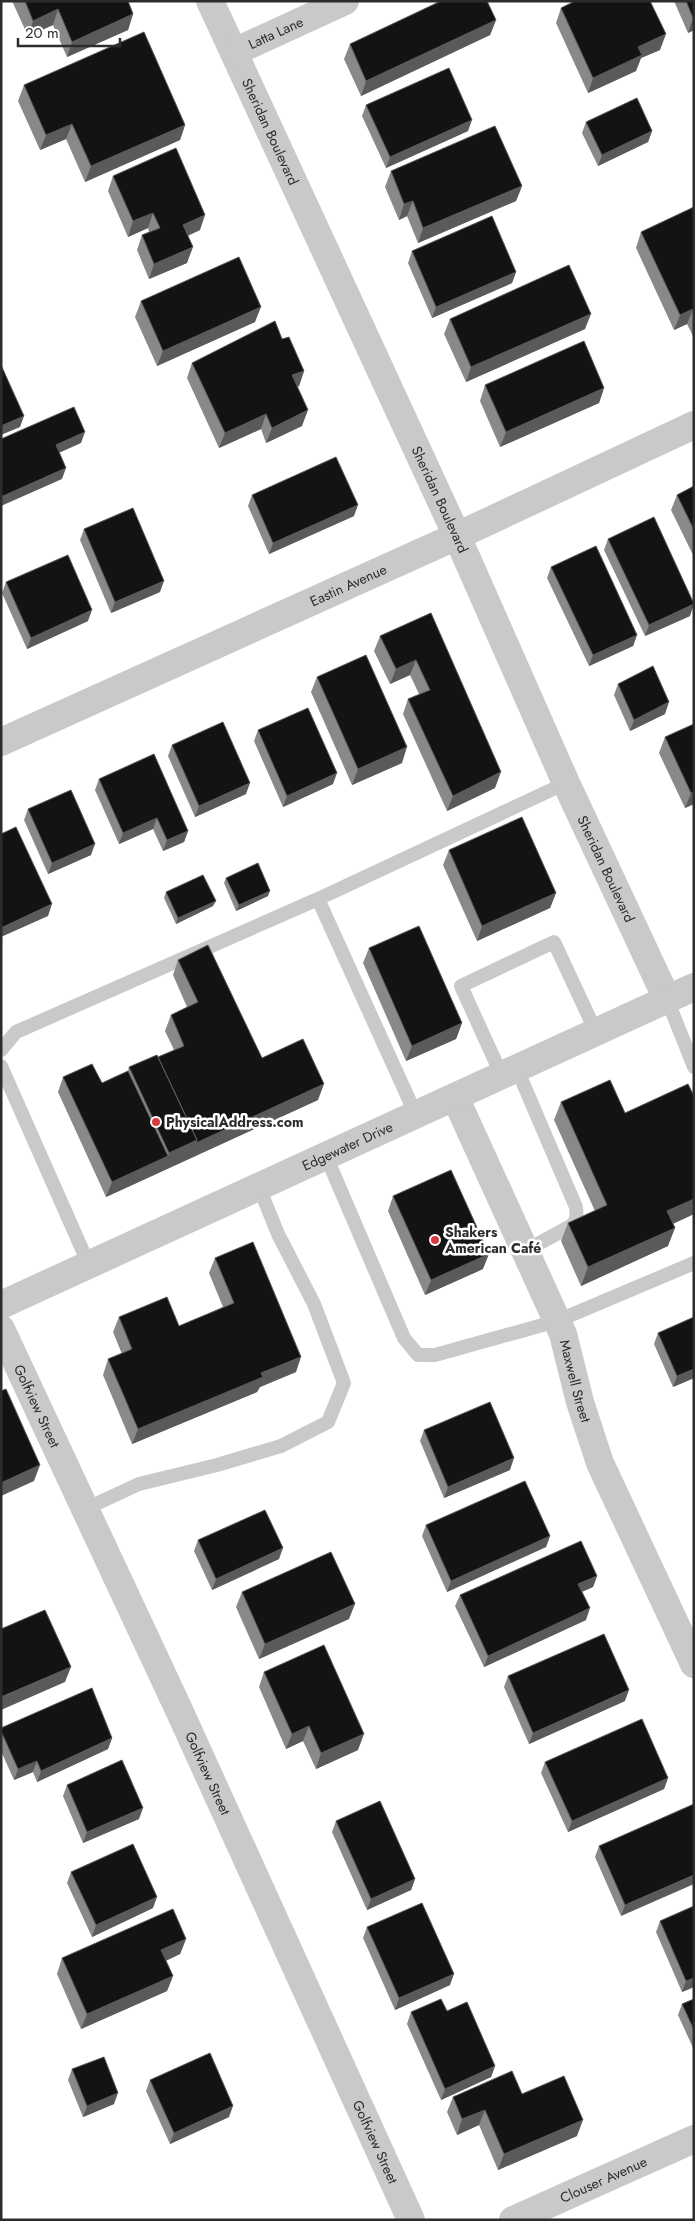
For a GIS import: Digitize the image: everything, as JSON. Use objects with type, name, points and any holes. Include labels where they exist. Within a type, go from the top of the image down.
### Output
[{"type":"street","name":"Sheridan Boulevard","points":[[210,1],[457,536],[566,782],[667,1000]]},
{"type":"street","name":"Latta Lane","points":[[234,52],[345,1]]},
{"type":"street","name":"Eastin Avenue","points":[[1,742],[457,536],[694,425]]},
{"type":"street","name":"Edgewater Drive","points":[[1,1305],[694,987]]},
{"type":"street","name":"Maxwell Street","points":[[455,1097],[565,1341],[583,1411],[600,1463],[694,1664]]},
{"type":"street","name":"Golfview Street","points":[[1,1329],[410,2220]]},
{"type":"street","name":"Clouser Avenue","points":[[513,2220],[694,2139]]},
{"type":"lane","points":[[1,1050],[16,1032],[318,899],[566,782]]},
{"type":"lane","points":[[318,899],[416,1115]]},
{"type":"lane","points":[[525,1251],[576,1222],[576,1207],[509,1072],[461,986],[554,942],[596,1032]]},
{"type":"lane","points":[[667,1000],[694,1067]]},
{"type":"lane","points":[[3,1072],[89,1265]]},
{"type":"lane","points":[[326,1156],[404,1338],[418,1355],[435,1356],[557,1321],[694,1262]]},
{"type":"lane","points":[[85,1509],[139,1484],[218,1465],[281,1446],[328,1422],[344,1383],[314,1304],[278,1234],[258,1187]]},
{"type":"building","points":[[25,1],[128,1],[133,14],[72,42],[58,9],[33,21]]},
{"type":"building","points":[[441,1],[487,1],[496,20],[366,81],[350,44]]},
{"type":"building","points":[[575,1],[650,1],[666,34],[638,47],[642,55],[593,78],[561,8]]},
{"type":"building","points":[[686,1],[694,1],[694,18],[693,18]]},
{"type":"building","points":[[144,32],[185,125],[91,166],[72,124],[46,135],[24,85]]},
{"type":"building","points":[[449,68],[472,120],[390,157],[366,105]]},
{"type":"building","points":[[637,98],[652,131],[602,155],[586,122]]},
{"type":"building","points":[[495,126],[522,186],[423,228],[413,201],[404,204],[391,171]]},
{"type":"building","points":[[176,148],[205,215],[183,225],[193,247],[154,264],[142,235],[160,228],[153,213],[133,221],[113,176]]},
{"type":"building","points":[[694,207],[694,311],[693,309],[680,315],[641,232]]},
{"type":"building","points":[[492,216],[516,272],[436,307],[412,251]]},
{"type":"building","points":[[239,257],[261,307],[163,351],[141,301]]},
{"type":"building","points":[[569,265],[591,314],[471,367],[450,319]]},
{"type":"building","points":[[275,321],[282,339],[289,337],[304,371],[292,375],[308,410],[272,428],[266,414],[225,433],[192,363]]},
{"type":"building","points":[[584,341],[604,388],[506,432],[485,385]]},
{"type":"building","points":[[1,365],[24,416],[1,426]]},
{"type":"building","points":[[74,407],[85,432],[56,445],[66,468],[1,497],[1,439]]},
{"type":"building","points":[[336,457],[358,505],[273,543],[252,495]]},
{"type":"building","points":[[694,486],[694,530],[677,495]]},
{"type":"building","points":[[133,508],[164,581],[115,602],[84,529]]},
{"type":"building","points":[[654,517],[694,604],[649,625],[608,539]]},
{"type":"building","points":[[596,546],[637,635],[593,655],[551,567]]},
{"type":"building","points":[[68,555],[92,610],[31,638],[6,582]]},
{"type":"building","points":[[431,613],[501,772],[453,796],[408,699],[430,690],[416,660],[396,669],[380,636]]},
{"type":"building","points":[[366,655],[407,747],[358,769],[317,677]]},
{"type":"building","points":[[653,666],[669,702],[634,720],[618,684]]},
{"type":"building","points":[[308,708],[337,773],[287,796],[258,730]]},
{"type":"building","points":[[223,722],[250,783],[199,806],[172,745]]},
{"type":"building","points":[[694,724],[694,792],[691,793],[665,737]]},
{"type":"building","points":[[154,754],[188,831],[167,840],[157,818],[123,833],[99,779]]},
{"type":"building","points":[[71,790],[95,844],[52,863],[28,809]]},
{"type":"building","points":[[522,817],[556,893],[482,926],[449,850]]},
{"type":"building","points":[[16,827],[52,904],[1,928],[1,834]]},
{"type":"building","points":[[258,863],[270,891],[239,905],[226,878]]},
{"type":"building","points":[[203,875],[216,901],[178,918],[166,892]]},
{"type":"building","points":[[419,926],[462,1023],[412,1046],[369,948]]},
{"type":"building","points":[[208,945],[262,1058],[303,1039],[324,1084],[196,1143],[197,1140],[158,1057],[184,1046],[171,1015],[198,1002],[178,960]]},
{"type":"building","points":[[157,1055],[197,1140],[169,1153],[129,1067]]},
{"type":"building","points":[[92,1064],[102,1083],[128,1071],[168,1156],[112,1182],[63,1077]]},
{"type":"building","points":[[610,1080],[625,1113],[688,1084],[694,1096],[694,1199],[667,1211],[675,1228],[588,1267],[568,1223],[607,1205],[561,1102]]},
{"type":"building","name":"Shakers American Café","points":[[451,1170],[489,1254],[431,1280],[393,1196]]},
{"type":"building","points":[[253,1242],[301,1357],[261,1373],[263,1377],[138,1429],[108,1359],[132,1349],[119,1317],[167,1297],[179,1326],[234,1303],[215,1258]]},
{"type":"building","points":[[694,1317],[694,1369],[677,1376],[658,1333]]},
{"type":"building","points":[[6,1389],[40,1465],[1,1483],[1,1391]]},
{"type":"building","points":[[490,1402],[514,1458],[448,1487],[424,1430]]},
{"type":"building","points":[[525,1481],[550,1536],[451,1581],[426,1525]]},
{"type":"building","points":[[265,1510],[283,1548],[216,1579],[198,1540]]},
{"type":"building","points":[[581,1541],[597,1576],[578,1584],[590,1608],[488,1656],[460,1595]]},
{"type":"building","points":[[331,1552],[355,1604],[265,1644],[242,1592]]},
{"type":"building","points":[[45,1610],[71,1667],[1,1697],[1,1629]]},
{"type":"building","points":[[604,1634],[629,1690],[533,1733],[508,1676]]},
{"type":"building","points":[[324,1645],[364,1734],[321,1753],[309,1726],[292,1734],[264,1672]]},
{"type":"building","points":[[92,1688],[112,1738],[41,1771],[37,1761],[18,1769],[1,1728]]},
{"type":"building","points":[[642,1719],[668,1778],[572,1821],[545,1762]]},
{"type":"building","points":[[122,1760],[143,1808],[87,1832],[67,1785]]},
{"type":"building","points":[[380,1801],[415,1879],[371,1899],[336,1821]]},
{"type":"building","points":[[694,1804],[694,1875],[625,1905],[599,1846]]},
{"type":"building","points":[[133,1844],[157,1897],[96,1925],[71,1872]]},
{"type":"building","points":[[422,1903],[454,1974],[399,1998],[367,1927]]},
{"type":"building","points":[[694,1906],[694,1978],[686,1981],[660,1921]]},
{"type":"building","points":[[173,1909],[186,1939],[161,1950],[173,1976],[87,2014],[62,1958]]},
{"type":"building","points":[[441,1999],[447,2011],[467,2002],[495,2066],[445,2089],[411,2012]]},
{"type":"building","points":[[694,1999],[694,2030],[682,2004]]},
{"type":"building","points":[[210,2053],[233,2106],[174,2133],[150,2080]]},
{"type":"building","points":[[104,2057],[118,2093],[87,2106],[72,2069]]},
{"type":"building","points":[[512,2071],[522,2094],[564,2076],[583,2120],[504,2154],[485,2110],[462,2119],[453,2097]]},
{"type":"place","name":"PhysicalAddress.com","points":[[156,1122]]},
{"type":"place","name":"Shakers American Café","points":[[435,1240]]}]
